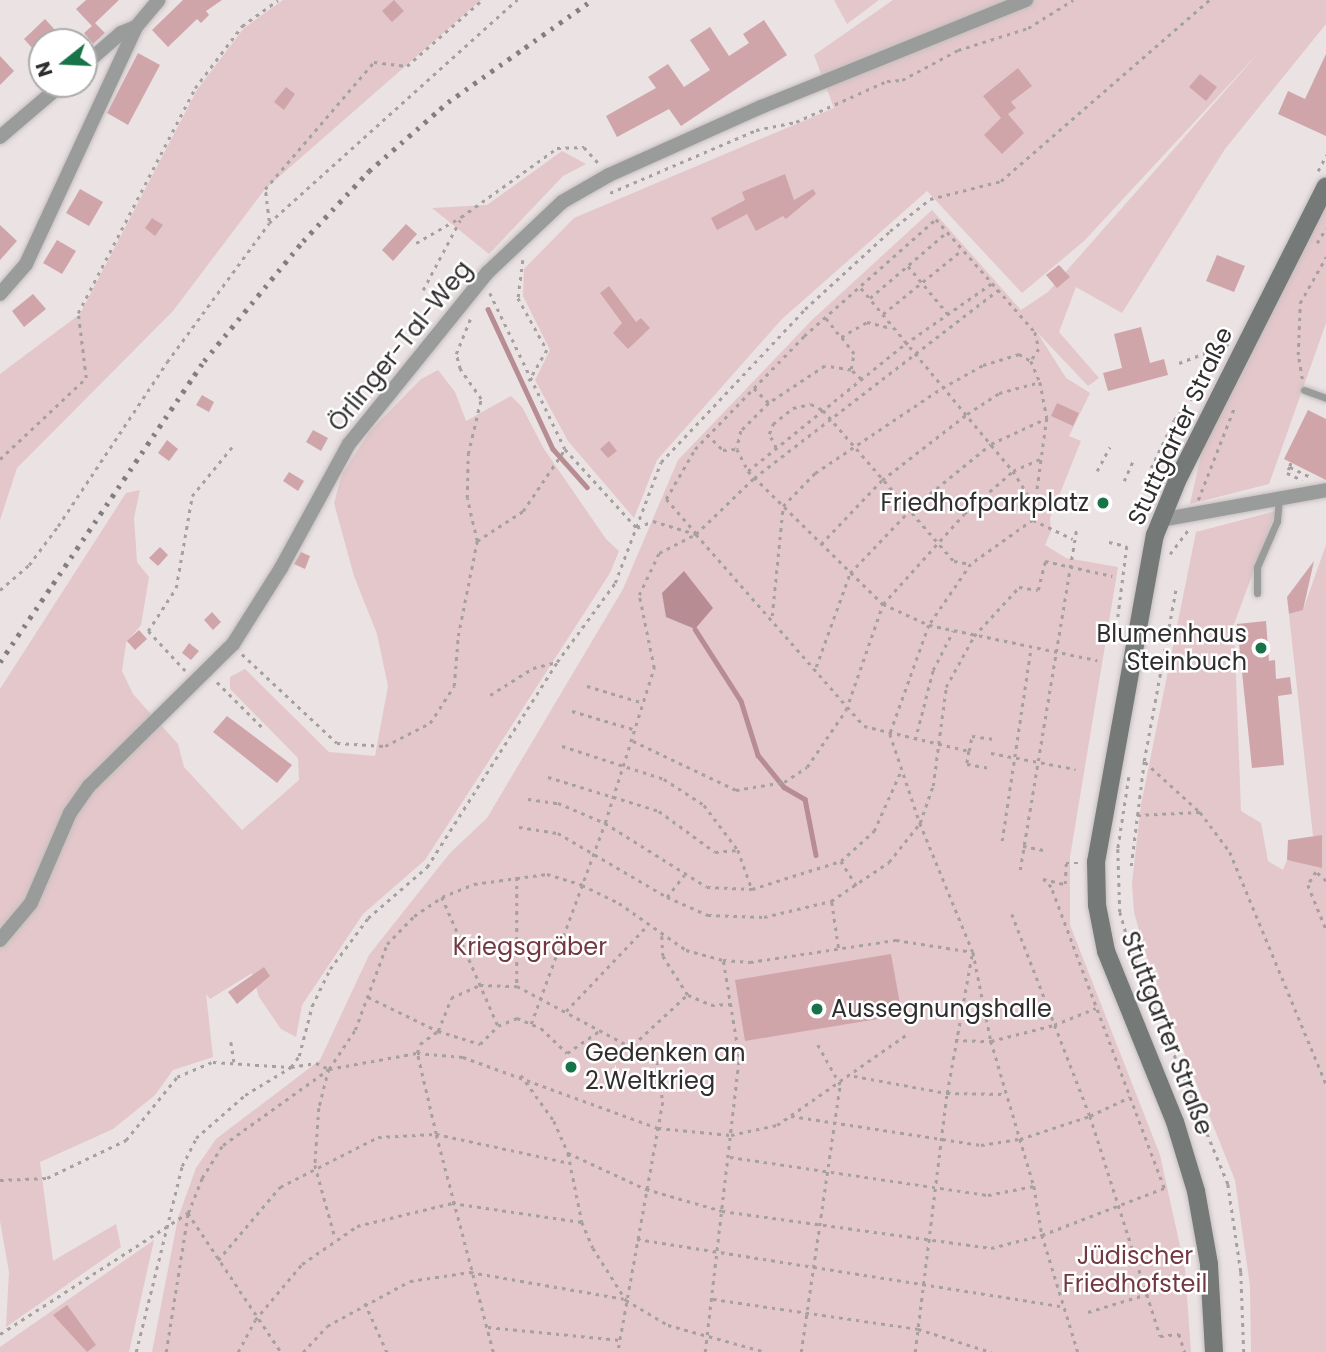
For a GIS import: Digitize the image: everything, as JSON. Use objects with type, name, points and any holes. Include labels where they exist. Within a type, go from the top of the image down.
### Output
[{"type":"main road","name":"Stuttgarter Straße","points":[[1214,1352],[1211,1278],[1196,1191],[1175,1122],[1107,951],[1097,905],[1096,862],[1146,568],[1160,520],[1320,182]]},
{"type":"street","points":[[0,294],[26,264],[136,27],[159,0]]},
{"type":"street","name":"Örlinger-Tal-Weg","points":[[0,940],[31,903],[70,813],[89,786],[233,644],[281,568],[349,444],[487,273],[562,202],[609,175],[761,107],[1026,0]]},
{"type":"street","points":[[98,53],[121,33],[136,27]]},
{"type":"street","points":[[0,137],[46,98]]},
{"type":"street","points":[[1160,520],[1279,499],[1323,483]]},
{"type":"lane","points":[[1304,390],[1326,398]]},
{"type":"lane","points":[[1257,593],[1257,567],[1277,521],[1279,499]]},
{"type":"path","points":[[0,459],[86,378],[78,313],[195,88],[242,26],[278,0]]},
{"type":"path","points":[[269,223],[265,189],[374,62],[407,66],[482,0]]},
{"type":"path","points":[[0,590],[29,565],[51,536],[167,362],[269,223],[517,0]]},
{"type":"path","points":[[601,197],[756,131],[796,122],[887,81],[902,80],[958,50],[1028,28],[1073,0]]},
{"type":"path","points":[[136,1352],[182,1166],[196,1138],[245,1095],[291,1067],[330,969],[368,918],[427,867],[557,662],[615,583],[661,462],[805,309],[930,200],[1001,181],[1209,0]]},
{"type":"path","points":[[416,243],[461,217],[557,148],[584,147],[609,175]]},
{"type":"path","points":[[1320,182],[1326,155]]},
{"type":"path","points":[[423,290],[461,217]]},
{"type":"path","points":[[969,751],[864,726],[846,710],[772,616],[666,499],[707,434],[825,317],[936,219],[1035,332],[1039,349],[1031,361]]},
{"type":"path","points":[[1314,249],[1326,228]]},
{"type":"path","points":[[870,298],[947,232]]},
{"type":"path","points":[[883,314],[962,249]]},
{"type":"path","points":[[529,381],[547,350],[518,298],[522,261],[531,252]]},
{"type":"path","points":[[1304,390],[1298,355],[1300,303],[1326,257]]},
{"type":"path","points":[[908,266],[948,314]]},
{"type":"path","points":[[487,273],[488,290],[529,381],[565,449],[637,528]]},
{"type":"path","points":[[748,471],[905,344],[992,284]]},
{"type":"path","points":[[860,287],[891,328],[1013,471],[1033,503]]},
{"type":"path","points":[[481,298],[488,290]]},
{"type":"path","points":[[531,1024],[605,823],[654,668],[639,595],[659,553],[696,534],[754,478],[998,290]]},
{"type":"path","points":[[233,644],[337,743],[386,746],[430,723],[454,686],[458,636],[477,541],[467,498],[468,454],[481,398],[460,369],[456,354],[472,315]]},
{"type":"path","points":[[825,317],[854,354],[851,370]]},
{"type":"path","points":[[841,337],[867,322],[891,328]]},
{"type":"path","points":[[1179,363],[1228,344],[1223,355]]},
{"type":"path","points":[[772,616],[783,506],[816,473],[942,388],[1008,356],[1019,354],[1031,361],[1040,382],[1047,418],[1033,503],[1033,520]]},
{"type":"path","points":[[861,379],[851,370],[825,366],[769,403],[741,431],[737,449],[748,471],[883,604],[929,625],[1031,649],[1097,660]]},
{"type":"path","points":[[1151,467],[1174,420],[1217,366]]},
{"type":"path","points":[[821,545],[882,480],[967,414],[999,393],[1040,382]]},
{"type":"path","points":[[754,387],[769,403]]},
{"type":"path","points":[[776,448],[769,434],[773,424],[793,408],[811,404],[823,410],[954,561],[971,564]]},
{"type":"path","points":[[1166,564],[1175,543],[1186,536],[1235,405]]},
{"type":"path","points":[[815,669],[850,573],[910,510],[991,444],[1047,418]]},
{"type":"path","points":[[798,430],[805,439]]},
{"type":"path","points":[[707,434],[723,450],[737,449]]},
{"type":"path","points":[[196,682],[148,631],[176,588],[192,496],[232,447]]},
{"type":"path","points":[[1097,471],[1110,447]]},
{"type":"path","points":[[477,541],[523,511],[565,449]]},
{"type":"path","points":[[633,741],[736,790],[779,786],[807,767],[846,710],[883,604],[937,543],[1013,471],[1040,459]]},
{"type":"path","points":[[1124,481],[1134,459]]},
{"type":"path","points":[[1292,463],[1290,467],[1323,483]]},
{"type":"path","points":[[1033,520],[1073,539]]},
{"type":"path","points":[[1033,520],[971,564],[929,625],[890,734],[920,823],[972,952],[991,1041],[1034,1186],[1042,1236],[1061,1306],[1078,1352]]},
{"type":"path","points":[[637,528],[653,521],[696,534]]},
{"type":"path","points":[[1020,870],[1035,761],[1076,530]]},
{"type":"path","points":[[1109,542],[1128,546],[1118,617]]},
{"type":"path","points":[[519,827],[558,833],[594,851],[667,898],[708,915],[764,917],[831,901],[857,887],[889,862],[920,823],[933,786],[936,744],[946,687],[974,636],[1019,587],[1038,590],[1045,561],[1112,576]]},
{"type":"path","points":[[1131,866],[1144,761],[1176,589]]},
{"type":"path","points":[[915,740],[933,670],[953,631]]},
{"type":"path","points":[[1002,841],[1031,649]]},
{"type":"path","points":[[489,695],[533,668],[557,662]]},
{"type":"path","points":[[209,670],[228,697],[264,729]]},
{"type":"path","points":[[587,685],[644,703]]},
{"type":"path","points":[[572,711],[636,730]]},
{"type":"path","points":[[989,768],[967,764],[969,751],[972,736],[994,739]]},
{"type":"path","points":[[562,746],[664,779],[704,805],[738,850],[752,888]]},
{"type":"path","points":[[991,753],[1075,769]]},
{"type":"path","points":[[1144,761],[1200,812],[1230,852],[1326,1084]]},
{"type":"path","points":[[1132,764],[1118,849],[1120,912],[1132,953],[1228,1184],[1241,1272],[1244,1352]]},
{"type":"path","points":[[528,799],[558,803],[605,823],[707,887],[752,888],[841,861],[874,831],[901,771]]},
{"type":"path","points":[[548,777],[659,811],[715,852],[738,850]]},
{"type":"path","points":[[1137,815],[1200,812]]},
{"type":"path","points":[[1023,846],[1044,850]]},
{"type":"path","points":[[841,861],[857,887]]},
{"type":"path","points":[[568,1153],[646,1189],[722,1211],[821,1221],[991,1248],[1042,1236],[1164,1188],[1051,887],[1043,879],[1065,884],[1066,863],[1096,862]]},
{"type":"path","points":[[1326,881],[1316,872],[1308,885],[1326,929]]},
{"type":"path","points":[[335,1237],[315,1165],[319,1108],[329,1069],[355,1030],[387,944],[414,916],[442,898],[474,884],[547,874],[582,885],[686,950],[723,960],[750,962],[896,940],[972,952]]},
{"type":"path","points":[[667,898],[684,875]]},
{"type":"path","points":[[517,876],[517,986]]},
{"type":"path","points":[[442,898],[498,1026]]},
{"type":"path","points":[[831,901],[839,950]]},
{"type":"path","points":[[1012,914],[1090,1116],[1121,1205],[1160,1336],[1179,1334],[1185,1352]]},
{"type":"path","points":[[566,1011],[648,925]]},
{"type":"path","points":[[662,934],[663,956],[688,995],[711,1005],[731,1004]]},
{"type":"path","points":[[915,1352],[931,1240],[947,1093],[972,952]]},
{"type":"path","points":[[705,1352],[739,1057],[723,960]]},
{"type":"path","points":[[493,1352],[452,1203],[417,1053],[420,1044],[438,1031],[451,998],[480,985],[517,986],[633,1045],[657,1061],[663,1102],[618,1352]]},
{"type":"path","points":[[633,1045],[688,995]]},
{"type":"path","points":[[368,997],[438,1031],[480,1044],[498,1026],[517,1018],[531,1024],[567,1053],[601,1029]]},
{"type":"path","points":[[955,1040],[991,1041],[1054,1025],[1096,1008]]},
{"type":"path","points":[[166,1352],[188,1213],[223,1145],[329,1069],[417,1053],[463,1057],[521,1075],[658,1128],[731,1135],[777,1125],[853,1076],[909,1033]]},
{"type":"path","points":[[231,1042],[234,1062]]},
{"type":"path","points":[[801,1352],[840,1085],[817,1044]]},
{"type":"path","points":[[0,1180],[47,1178],[125,1140],[177,1077],[213,1062],[291,1067],[316,1063],[329,1069]]},
{"type":"path","points":[[521,1075],[554,1121],[568,1153],[582,1222],[593,1248],[626,1300],[651,1317],[766,1352]]},
{"type":"path","points":[[853,1076],[947,1093],[1006,1094]]},
{"type":"path","points":[[791,1116],[835,1125],[981,1145],[1020,1139],[1090,1116],[1130,1097]]},
{"type":"path","points":[[218,1259],[280,1186],[315,1165],[377,1137],[436,1134],[570,1163]]},
{"type":"path","points":[[728,1157],[937,1185],[988,1195],[1034,1186]]},
{"type":"path","points":[[238,1352],[255,1320],[302,1264],[335,1237],[356,1226],[452,1203],[582,1222]]},
{"type":"path","points":[[0,1334],[167,1223],[188,1213]]},
{"type":"path","points":[[188,1213],[255,1320],[281,1352]]},
{"type":"path","points":[[637,1239],[1061,1306]]},
{"type":"path","points":[[303,1352],[327,1326],[365,1303],[410,1281],[470,1272],[626,1300]]},
{"type":"path","points":[[1088,1312],[1180,1284]]},
{"type":"path","points":[[713,1299],[918,1329],[991,1352]]},
{"type":"path","points":[[365,1303],[387,1352]]},
{"type":"path","points":[[488,1327],[620,1340]]},
{"type":"green space","points":[[283,0],[481,0],[265,189],[173,311],[17,468],[0,520],[0,374],[80,314],[197,90],[244,28]]},
{"type":"green space","points":[[834,0],[879,0],[847,24]]},
{"type":"green space","points":[[893,0],[1326,0],[1326,24],[1225,149],[1122,313],[1076,287],[1059,332],[1099,378],[1088,386],[1037,332],[1066,378],[1090,393],[1069,436],[1081,441],[1050,518],[1051,531],[1045,545],[1066,558],[1118,567],[1070,857],[1070,925],[1160,1155],[1185,1269],[1191,1352],[152,1352],[178,1218],[196,1168],[216,1139],[320,1060],[369,955],[450,853],[487,818],[623,589],[678,460],[812,320],[932,210],[1021,310],[1048,292],[1262,49],[1084,241],[1022,293],[927,191],[782,319],[657,460],[634,518],[568,441],[535,380],[550,350],[523,296],[524,269],[574,218],[834,108],[814,55]]},
{"type":"green space","points":[[562,151],[586,164],[563,176],[489,254],[432,208],[487,205]]},
{"type":"green space","points":[[1326,196],[1326,323],[1269,484],[1190,504],[1202,450]]},
{"type":"green space","points":[[438,370],[455,392],[466,421],[511,396],[522,407],[544,449],[606,539],[619,551],[610,573],[425,860],[363,914],[302,1005],[296,1037],[281,1029],[259,997],[252,973],[210,999],[206,994],[213,1057],[173,1070],[155,1095],[113,1129],[40,1162],[53,1261],[116,1224],[121,1247],[6,1327],[9,1272],[0,1221],[0,689],[126,493],[140,490],[134,518],[137,562],[149,577],[141,625],[126,643],[122,671],[133,694],[178,744],[184,767],[242,830],[299,780],[298,758],[230,689],[230,677],[245,669],[329,752],[375,756],[388,686],[377,634],[354,576],[334,503],[342,474],[370,431],[421,379]]},
{"type":"green space","points":[[1276,511],[1234,624],[1241,811],[1261,823],[1268,861],[1283,870],[1287,860],[1322,867],[1322,836],[1313,836],[1289,614],[1303,610],[1326,545],[1326,1352],[1251,1352],[1250,1286],[1235,1180],[1148,963],[1134,912],[1132,883],[1141,805],[1196,532]]},
{"type":"green space","points":[[154,1240],[129,1352],[0,1352],[0,1347]]},
{"type":"shaded area","points":[[684,571],[713,608],[695,629],[666,617],[662,593]]},
{"type":"building","points":[[86,0],[119,0],[95,23],[105,33],[98,39],[98,28],[90,28],[92,26],[76,9]]},
{"type":"building","points":[[183,0],[222,0],[206,11],[209,15],[201,23],[197,19],[168,47],[152,30]]},
{"type":"building","points":[[394,0],[404,11],[392,22],[382,11]]},
{"type":"building","points":[[45,19],[53,28],[36,28]]},
{"type":"building","points":[[764,20],[787,55],[681,126],[669,109],[617,137],[606,116],[656,88],[648,77],[668,64],[684,87],[710,70],[690,40],[710,27],[729,56],[749,43],[743,34]]},
{"type":"building","points":[[138,53],[160,65],[128,125],[107,113]]},
{"type":"building","points":[[1326,54],[1326,136],[1278,114],[1288,91],[1305,99]]},
{"type":"building","points":[[0,56],[14,71],[0,85]]},
{"type":"building","points":[[1018,68],[1032,86],[1011,102],[1016,108],[1008,114],[1024,133],[1002,154],[984,135],[1001,118],[983,96]]},
{"type":"building","points":[[1200,74],[1217,87],[1206,101],[1189,87]]},
{"type":"building","points":[[286,87],[295,94],[284,110],[274,102]]},
{"type":"building","points":[[785,174],[794,200],[813,189],[816,194],[786,219],[783,216],[756,231],[747,214],[717,230],[711,218],[745,200],[742,192]]},
{"type":"building","points":[[80,189],[103,202],[89,226],[66,213]]},
{"type":"building","points":[[152,218],[163,225],[155,236],[145,228]]},
{"type":"building","points":[[406,224],[417,234],[393,261],[382,250]]},
{"type":"building","points":[[0,225],[17,241],[0,260]]},
{"type":"building","points":[[57,240],[76,251],[62,274],[43,263]]},
{"type":"building","points":[[1217,255],[1245,266],[1234,292],[1206,281]]},
{"type":"building","points":[[1059,265],[1070,277],[1057,288],[1046,275]]},
{"type":"building","points":[[609,286],[636,322],[641,318],[650,328],[628,349],[613,333],[622,323],[600,293]]},
{"type":"building","points":[[33,294],[46,309],[24,327],[12,311]]},
{"type":"building","points":[[1141,327],[1150,363],[1164,359],[1168,375],[1108,391],[1103,373],[1122,368],[1114,334]]},
{"type":"building","points":[[202,395],[214,402],[209,412],[196,405]]},
{"type":"building","points":[[1057,403],[1079,413],[1073,426],[1051,416]]},
{"type":"building","points":[[1308,410],[1326,419],[1326,480],[1284,459]]},
{"type":"building","points":[[313,430],[328,438],[321,451],[306,442]]},
{"type":"building","points":[[167,440],[178,449],[169,461],[158,453]]},
{"type":"building","points":[[609,441],[617,451],[608,458],[600,449]]},
{"type":"building","points":[[289,472],[304,481],[298,491],[283,481]]},
{"type":"building","points":[[160,547],[168,555],[158,566],[149,558]]},
{"type":"building","points":[[301,552],[310,556],[305,569],[294,564]]},
{"type":"building","points":[[1314,561],[1303,610],[1289,614],[1287,597]]},
{"type":"building","points":[[212,612],[221,622],[213,630],[204,620]]},
{"type":"building","points":[[1266,621],[1269,661],[1275,660],[1276,679],[1290,677],[1292,694],[1278,696],[1284,765],[1252,768],[1237,624]]},
{"type":"building","points":[[139,630],[147,639],[135,650],[127,641]]},
{"type":"building","points":[[189,643],[199,651],[191,660],[182,653]]},
{"type":"building","points":[[227,716],[292,765],[277,783],[213,732]]},
{"type":"building","points":[[1322,835],[1322,868],[1287,860],[1288,840]]},
{"type":"building","name":"Aussegnungshalle","points":[[891,954],[902,1015],[745,1041],[735,980]]},
{"type":"building","points":[[264,967],[270,976],[237,1004],[228,992]]},
{"type":"building","points":[[67,1305],[96,1345],[87,1352],[53,1315]]},
{"type":"waterway","points":[[488,309],[553,449],[587,487]]},
{"type":"waterway","points":[[695,629],[741,701],[758,755],[784,787],[805,799],[816,855]]},
{"type":"railway","points":[[0,662],[204,361],[303,241],[369,171],[448,102],[592,0]]},
{"type":"place","name":"Friedhofparkplatz","points":[[1103,503]]},
{"type":"place","name":"Blumenhaus Steinbuch","points":[[1261,648]]},
{"type":"place","name":"Aussegnungshalle","points":[[817,1009]]},
{"type":"place","name":"Gedenken an 2.Weltkrieg","points":[[571,1067]]},
{"type":"park label","name":"Kriegsgräber","points":[[530,947]]},
{"type":"park label","name":"Jüdischer Friedhofsteil","points":[[1135,1270]]}]
